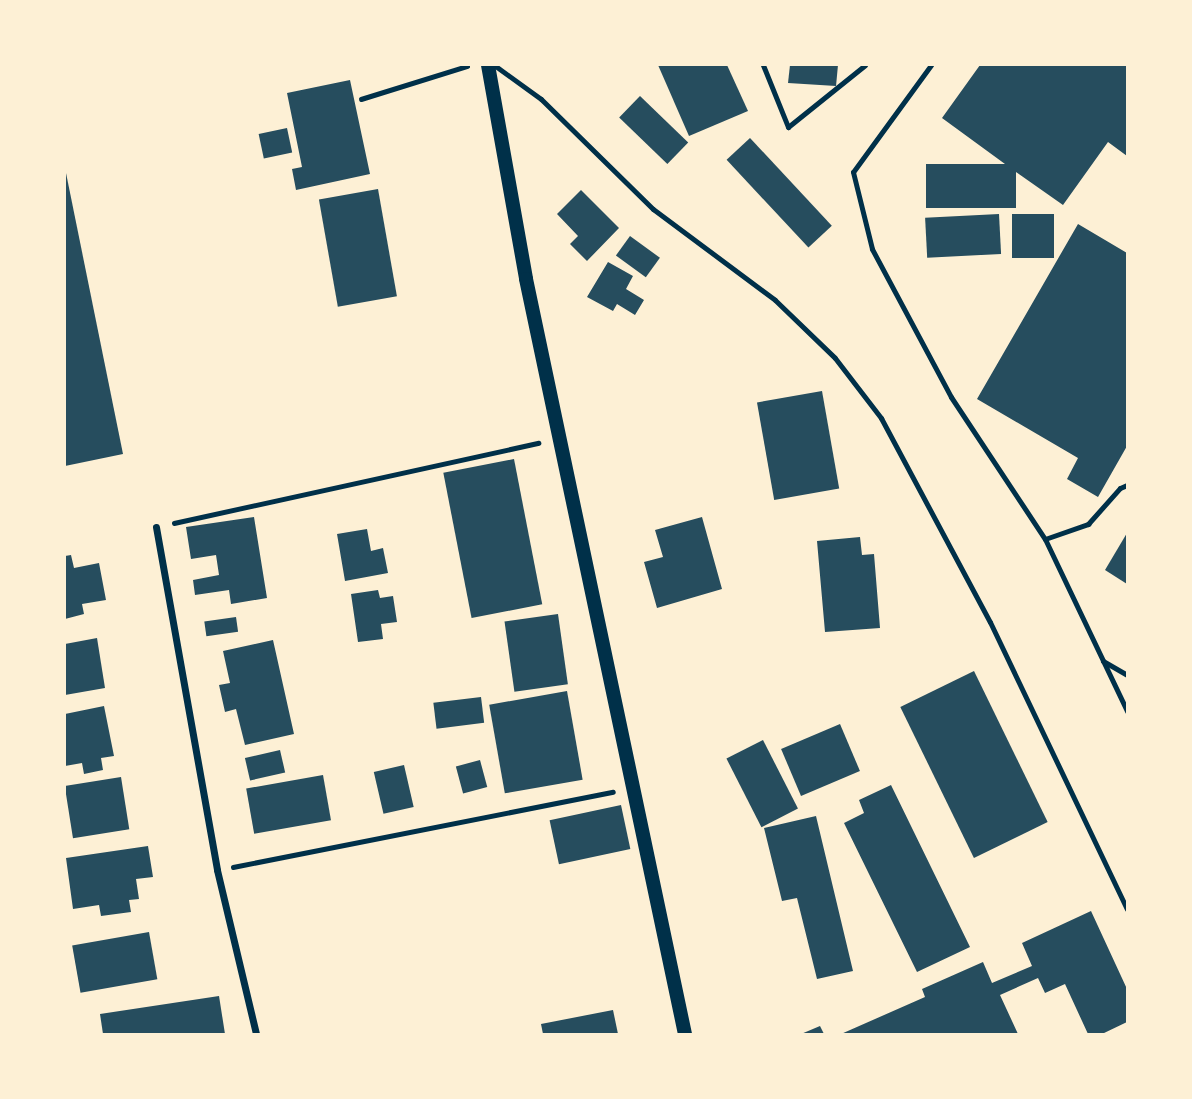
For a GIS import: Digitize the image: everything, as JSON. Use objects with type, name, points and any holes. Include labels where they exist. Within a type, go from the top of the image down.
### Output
[{"type":"main road","points":[[488,65],[501,153],[685,1034]]},
{"type":"street","points":[[156,527],[217,870],[256,1034]]},
{"type":"lane","points":[[494,65],[541,99],[653,209],[775,300],[835,358],[881,418],[990,622],[1127,909]]},
{"type":"lane","points":[[763,65],[788,127],[865,65]]},
{"type":"lane","points":[[931,65],[853,172],[872,249],[951,397],[1045,540],[1127,711]]},
{"type":"lane","points":[[1045,540],[1088,524],[1119,488],[1127,485]]},
{"type":"lane","points":[[1103,661],[1127,675]]},
{"type":"path","points":[[360,99],[471,65]]},
{"type":"path","points":[[156,527],[559,438]]},
{"type":"path","points":[[217,870],[634,788]]},
{"type":"building","points":[[658,65],[727,65],[748,111],[689,136]]},
{"type":"building","points":[[790,65],[838,65],[836,86],[788,83]]},
{"type":"building","points":[[980,65],[1127,65],[1127,156],[1108,142],[1063,205],[1016,172],[1016,208],[926,208],[926,164],[1005,164],[942,118]]},
{"type":"building","points":[[350,80],[370,174],[296,190],[292,169],[302,167],[287,93]]},
{"type":"building","points":[[640,96],[688,143],[667,164],[619,118]]},
{"type":"building","points":[[287,128],[292,152],[264,158],[259,134]]},
{"type":"building","points":[[750,138],[832,226],[808,248],[727,160]]},
{"type":"building","points":[[65,168],[123,454],[65,466]]},
{"type":"building","points":[[378,189],[397,296],[338,307],[319,199]]},
{"type":"building","points":[[581,190],[619,228],[587,261],[570,244],[578,236],[557,214]]},
{"type":"building","points":[[999,214],[1001,254],[927,258],[925,218]]},
{"type":"building","points":[[1012,214],[1054,214],[1054,258],[1012,258]]},
{"type":"building","points":[[1078,224],[1127,253],[1127,446],[1098,497],[1067,479],[1078,458],[977,399]]},
{"type":"building","points":[[630,236],[660,258],[646,277],[616,255]]},
{"type":"building","points":[[608,262],[633,276],[626,289],[644,300],[635,315],[617,304],[613,311],[587,297]]},
{"type":"building","points":[[822,391],[839,488],[774,500],[757,402]]},
{"type":"building","points":[[514,459],[542,604],[472,618],[443,473]]},
{"type":"building","points":[[254,517],[267,598],[231,604],[229,590],[195,595],[193,580],[219,575],[216,555],[191,559],[186,527]]},
{"type":"building","points":[[702,517],[722,589],[657,608],[644,562],[663,557],[655,530]]},
{"type":"building","points":[[367,529],[371,551],[383,548],[388,573],[345,581],[337,534]]},
{"type":"building","points":[[1127,533],[1127,584],[1105,570]]},
{"type":"building","points":[[860,537],[862,555],[874,554],[880,628],[825,632],[817,541]]},
{"type":"building","points":[[71,555],[74,568],[99,563],[106,600],[82,604],[84,614],[65,619],[65,556]]},
{"type":"building","points":[[378,590],[380,598],[393,596],[397,622],[381,624],[383,639],[358,642],[351,594]]},
{"type":"building","points":[[558,614],[568,684],[514,692],[505,622]]},
{"type":"building","points":[[236,617],[238,632],[206,636],[204,621]]},
{"type":"building","points":[[97,638],[105,688],[65,695],[65,644]]},
{"type":"building","points":[[273,640],[294,734],[245,745],[236,709],[225,712],[219,685],[230,683],[223,651]]},
{"type":"building","points":[[974,671],[1048,822],[974,858],[900,707]]},
{"type":"building","points":[[567,691],[583,780],[505,793],[489,705]]},
{"type":"building","points":[[481,697],[484,723],[437,729],[433,703]]},
{"type":"building","points":[[104,706],[114,756],[101,758],[103,770],[84,774],[82,763],[65,766],[65,714]]},
{"type":"building","points":[[840,724],[860,771],[801,796],[781,749]]},
{"type":"building","points":[[763,740],[798,809],[761,827],[726,759]]},
{"type":"building","points":[[280,750],[285,772],[250,781],[245,758]]},
{"type":"building","points":[[480,760],[487,787],[463,794],[456,766]]},
{"type":"building","points":[[404,765],[414,807],[383,814],[374,772]]},
{"type":"building","points":[[323,775],[331,820],[254,834],[246,789]]},
{"type":"building","points":[[121,777],[129,829],[73,838],[65,786]]},
{"type":"building","points":[[891,785],[970,947],[917,972],[844,823],[864,813],[859,800]]},
{"type":"building","points":[[621,805],[630,849],[559,864],[550,820]]},
{"type":"building","points":[[816,816],[853,971],[817,979],[797,898],[782,901],[764,828]]},
{"type":"building","points":[[148,846],[153,877],[136,879],[139,899],[129,900],[131,912],[101,916],[99,905],[73,909],[66,858]]},
{"type":"building","points":[[1091,911],[1127,989],[1127,1022],[1102,1034],[1088,1034],[1065,984],[1045,993],[1038,978],[1000,995],[1018,1034],[841,1034],[925,997],[922,989],[983,962],[992,983],[1032,966],[1022,943]]},
{"type":"building","points":[[149,932],[157,979],[81,993],[72,946]]},
{"type":"building","points":[[219,996],[225,1034],[103,1034],[100,1014]]},
{"type":"building","points":[[613,1010],[618,1034],[543,1034],[541,1024]]},
{"type":"building","points":[[820,1026],[824,1034],[801,1034]]}]
